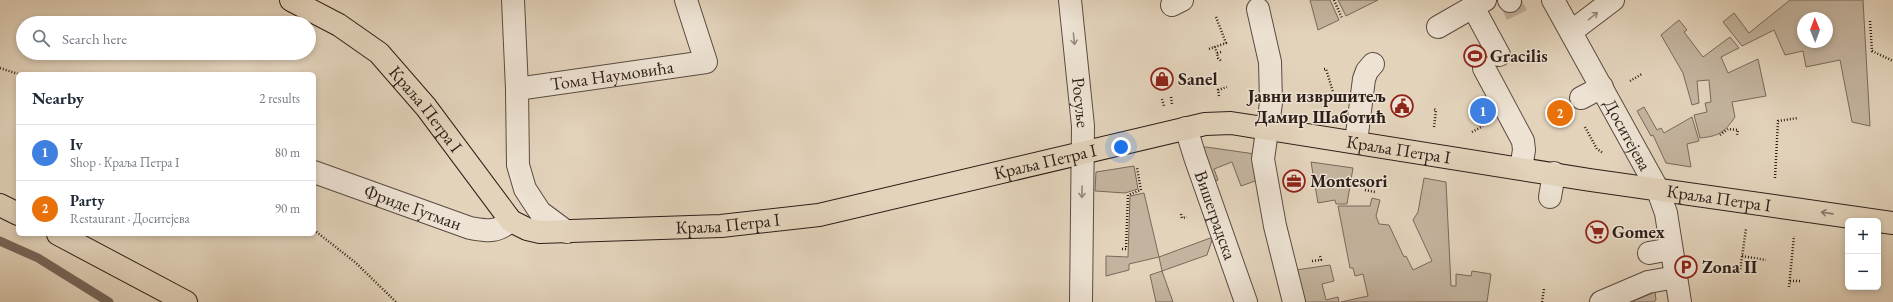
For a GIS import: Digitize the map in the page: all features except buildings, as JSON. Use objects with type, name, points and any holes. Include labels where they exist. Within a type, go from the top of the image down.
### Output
[{"type":"main road","name":"Краља Петра I","points":[[291,0],[339,25],[379,52],[426,107],[511,220],[527,229],[540,232],[721,226],[819,215],[1186,128],[1205,124],[1232,122],[1554,174],[1893,223]]},
{"type":"main road","points":[[0,206],[16,213]]},
{"type":"main road","points":[[62,236],[186,302]]},
{"type":"street","points":[[513,0],[517,89],[518,165],[525,189],[540,212],[567,232]]},
{"type":"street","name":"Тома Наумовића","points":[[517,89],[706,62],[686,0]]},
{"type":"street","name":"Росуље","points":[[1070,0],[1082,126],[1083,153],[1081,302]]},
{"type":"street","name":"Доситејева","points":[[1553,0],[1572,31],[1657,188],[1666,214],[1680,302]]},
{"type":"street","points":[[1572,31],[1613,0]]},
{"type":"street","points":[[1438,27],[1479,4],[1491,62],[1523,141],[1524,150],[1521,168]]},
{"type":"street","points":[[1258,9],[1270,62],[1271,103],[1264,149],[1264,165],[1275,226],[1294,302]]},
{"type":"street","points":[[1356,142],[1364,79],[1367,71],[1373,64]]},
{"type":"street","points":[[1581,98],[1602,87]]},
{"type":"street","name":"Вишеградска","points":[[1186,128],[1246,302]]},
{"type":"street","name":"Фриде Гутман","points":[[316,173],[470,228],[499,230],[511,220]]},
{"type":"street","points":[[1550,197],[1554,174]]},
{"type":"street","points":[[1649,252],[1671,249]]},
{"type":"street","points":[[1601,302],[1648,282],[1676,277]]},
{"type":"path","points":[[1334,0],[1342,18]]},
{"type":"path","points":[[1209,49],[1226,43],[1216,17]]},
{"type":"path","points":[[1870,21],[1872,51],[1893,61]]},
{"type":"path","points":[[1215,47],[1218,58],[1222,62]]},
{"type":"path","points":[[1217,53],[1221,52]]},
{"type":"path","points":[[0,68],[16,73]]},
{"type":"path","points":[[1324,68],[1326,69],[1334,96]]},
{"type":"path","points":[[1634,79],[1642,74]]},
{"type":"path","points":[[1218,94],[1218,90],[1228,88]]},
{"type":"path","points":[[1434,109],[1436,110],[1434,127]]},
{"type":"path","points":[[1775,180],[1778,121],[1798,118]]},
{"type":"path","points":[[1585,127],[1598,149],[1603,153]]},
{"type":"path","points":[[1720,136],[1728,129],[1738,130],[1738,135]]},
{"type":"path","points":[[1122,249],[1126,249],[1128,194],[1141,190],[1136,166]]},
{"type":"path","points":[[1365,190],[1375,192]]},
{"type":"path","points":[[1736,270],[1740,271],[1746,226]]},
{"type":"path","points":[[316,232],[356,263],[396,302]]},
{"type":"path","points":[[1789,287],[1795,244],[1794,233]]},
{"type":"path","points":[[1317,260],[1321,260],[1320,256]]},
{"type":"path","points":[[1742,256],[1766,260]]},
{"type":"path","points":[[1790,281],[1801,281]]},
{"type":"path","points":[[1542,302],[1544,290]]},
{"type":"shaded area","points":[[1310,0],[1330,0],[1339,20],[1318,30]]},
{"type":"shaded area","points":[[1338,0],[1378,0],[1346,16]]},
{"type":"shaded area","points":[[1790,0],[1863,0],[1870,126],[1852,122],[1840,60],[1806,67],[1803,51],[1785,55],[1774,30],[1742,46],[1723,22],[1734,13],[1749,33]]},
{"type":"shaded area","points":[[1679,20],[1687,30],[1684,32],[1703,57],[1730,37],[1739,48],[1721,57],[1728,73],[1758,59],[1766,96],[1732,102],[1735,117],[1728,127],[1717,135],[1700,138],[1694,115],[1707,112],[1705,103],[1711,102],[1709,80],[1697,81],[1699,103],[1692,105],[1683,73],[1661,35]]},
{"type":"shaded area","points":[[1644,107],[1657,130],[1661,128],[1664,133],[1692,117],[1699,141],[1687,144],[1691,167],[1666,163],[1653,135],[1651,136],[1637,111]]},
{"type":"shaded area","points":[[1206,147],[1255,154],[1258,180],[1241,186],[1232,162],[1214,169],[1218,180],[1213,182],[1201,148]]},
{"type":"shaded area","points":[[1311,162],[1353,168],[1347,204],[1336,204],[1335,200],[1318,203]]},
{"type":"shaded area","points":[[1134,166],[1138,189],[1125,193],[1095,191],[1096,172]]},
{"type":"shaded area","points":[[1424,178],[1446,182],[1451,286],[1456,286],[1456,274],[1471,276],[1472,271],[1491,274],[1487,302],[1341,302],[1368,296],[1363,274],[1355,276],[1353,268],[1350,268],[1338,206],[1370,206],[1372,198],[1380,200],[1376,216],[1379,224],[1389,225],[1404,257],[1406,256],[1413,270],[1432,261],[1413,220],[1418,212]]},
{"type":"shaded area","points":[[1144,193],[1159,257],[1129,264],[1129,270],[1106,276],[1106,256],[1128,257],[1130,196]]},
{"type":"shaded area","points":[[1213,237],[1207,255],[1162,271],[1159,257]]},
{"type":"shaded area","points":[[1330,265],[1334,281],[1322,284],[1326,300],[1338,297],[1339,302],[1304,302],[1296,270]]},
{"type":"shaded area","points":[[1162,271],[1173,302],[1156,302],[1150,275]]},
{"type":"shaded area","points":[[1655,292],[1656,300],[1654,302],[1631,302]]},
{"type":"waterway","points":[[0,241],[38,258],[109,302]]},
{"type":"tunnel","points":[[1510,1],[1517,15]]},
{"type":"place","name":"Gracilis","points":[[1475,56]]},
{"type":"place","name":"Sanel","points":[[1162,79]]},
{"type":"place","name":"Јавни извршитељ Дамир Шаботић","points":[[1402,106]]},
{"type":"place","name":"Iv","points":[[1483,111]]},
{"type":"place","name":"Party","points":[[1560,113]]},
{"type":"place","name":"Montesori","points":[[1294,181]]},
{"type":"place","name":"Gomex","points":[[1597,232]]},
{"type":"place","name":"Zona II","points":[[1686,267]]}]
